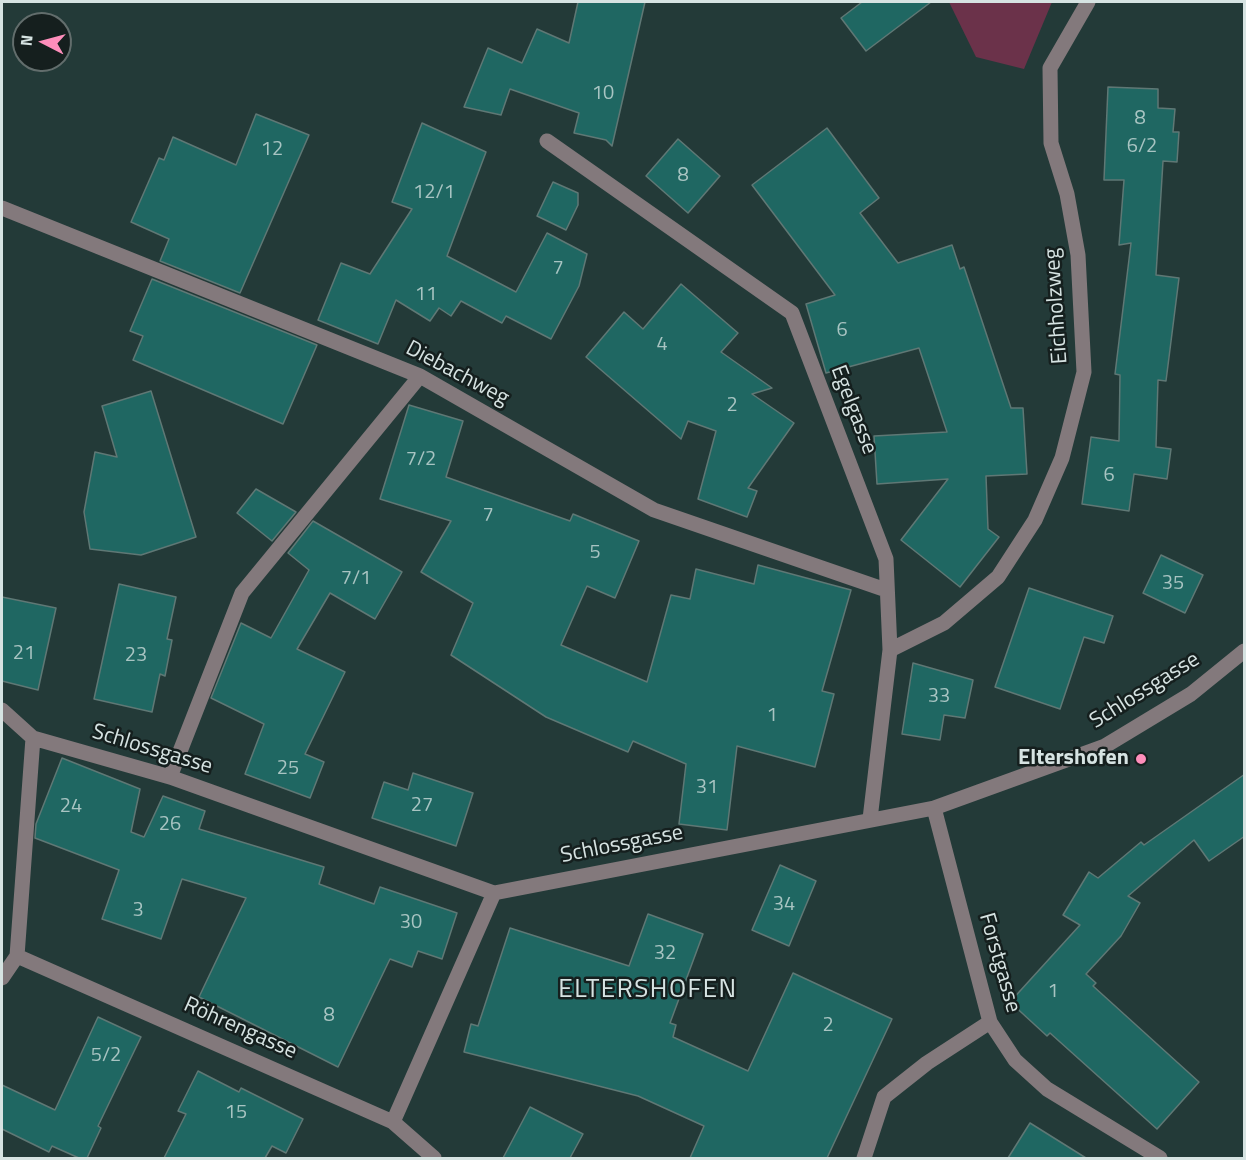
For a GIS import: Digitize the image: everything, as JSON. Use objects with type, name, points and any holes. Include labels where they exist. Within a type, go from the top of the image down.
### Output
[{"type":"street","name":"Eichholzweg","points":[[890,650],[944,623],[998,578],[1035,520],[1062,458],[1084,372],[1078,255],[1067,194],[1051,143],[1050,68],[1088,2]]},
{"type":"street","name":"Egelgasse","points":[[547,141],[792,313],[886,559],[890,650],[870,819]]},
{"type":"street","name":"Diebachweg","points":[[2,208],[420,376],[654,510],[886,590]]},
{"type":"street","points":[[170,777],[242,593],[420,376]]},
{"type":"street","name":"Schlossgasse","points":[[2,710],[33,738],[170,777],[494,892],[934,808],[1105,746],[1191,694],[1245,651]]},
{"type":"street","points":[[2,978],[17,956],[33,738]]},
{"type":"street","name":"Forstgasse","points":[[934,808],[990,1022],[1016,1060],[1047,1089],[1160,1158]]},
{"type":"street","points":[[393,1122],[494,892]]},
{"type":"street","name":"Röhrengasse","points":[[17,956],[393,1122],[434,1158]]},
{"type":"street","points":[[864,1158],[884,1097],[927,1063],[990,1022]]},
{"type":"shaded area","points":[[949,2],[1052,2],[1024,69],[976,57]]},
{"type":"building","points":[[578,2],[645,2],[612,146],[606,140],[574,133],[579,113],[510,89],[501,115],[464,107],[488,48],[522,63],[537,29],[569,43]]},
{"type":"building","points":[[862,2],[931,2],[866,51],[841,18]]},
{"type":"building","points":[[1108,87],[1158,89],[1158,108],[1175,109],[1173,132],[1179,132],[1177,162],[1163,161],[1156,275],[1179,278],[1166,381],[1158,380],[1156,447],[1171,449],[1167,479],[1134,474],[1129,511],[1082,504],[1091,437],[1119,441],[1120,375],[1115,374],[1131,243],[1119,245],[1124,180],[1104,180]]},
{"type":"building","points":[[256,114],[309,135],[240,293],[160,261],[169,239],[131,222],[159,158],[164,160],[173,137],[236,165]]},
{"type":"building","points":[[422,123],[486,152],[447,256],[516,292],[547,233],[587,254],[579,286],[551,339],[506,316],[502,323],[461,301],[451,316],[439,308],[430,321],[396,300],[378,344],[318,320],[341,263],[370,274],[412,209],[392,202]]},
{"type":"building","points":[[827,128],[879,198],[860,213],[898,263],[952,245],[960,269],[964,267],[1011,408],[1023,408],[1027,474],[986,476],[988,529],[999,537],[960,587],[901,540],[948,479],[877,484],[874,436],[947,432],[919,348],[826,373],[806,304],[835,295],[752,185]]},
{"type":"building","points":[[678,139],[720,176],[688,213],[646,176]]},
{"type":"building","points":[[553,182],[578,193],[578,205],[566,230],[537,216]]},
{"type":"building","points":[[152,279],[317,345],[283,424],[133,360],[143,336],[130,331]]},
{"type":"building","points":[[681,284],[738,333],[721,352],[772,388],[752,394],[794,423],[748,488],[757,491],[747,517],[698,499],[716,431],[688,421],[681,439],[586,357],[624,312],[643,329]]},
{"type":"building","points":[[151,391],[196,537],[141,555],[90,549],[84,512],[95,452],[117,457],[102,406]]},
{"type":"building","points":[[409,405],[463,421],[446,477],[570,521],[573,514],[639,541],[615,598],[587,586],[561,645],[647,682],[671,595],[690,599],[696,569],[754,584],[758,565],[851,590],[822,691],[834,694],[815,767],[737,746],[727,830],[679,824],[686,764],[633,741],[628,752],[546,717],[451,655],[473,603],[421,572],[451,521],[380,499]]},
{"type":"building","points":[[256,489],[296,512],[272,541],[237,513]]},
{"type":"building","points":[[313,521],[402,572],[375,619],[330,593],[297,649],[345,672],[305,754],[324,762],[310,798],[245,774],[264,724],[211,698],[241,623],[271,638],[309,570],[288,553]]},
{"type":"building","points":[[1161,555],[1203,575],[1185,613],[1143,593]]},
{"type":"building","points":[[119,584],[176,597],[167,639],[172,640],[165,676],[160,674],[152,712],[94,699]]},
{"type":"building","points":[[1029,588],[1113,616],[1104,643],[1084,637],[1060,709],[995,687]]},
{"type":"building","points":[[2,597],[56,608],[38,690],[2,681]]},
{"type":"building","points":[[913,663],[973,680],[965,718],[944,715],[940,740],[902,734]]},
{"type":"building","points":[[62,758],[140,789],[131,832],[144,837],[163,796],[205,811],[199,829],[324,867],[319,884],[374,904],[380,887],[457,913],[442,959],[418,951],[412,967],[390,959],[338,1067],[199,997],[246,898],[182,879],[161,939],[102,919],[119,870],[35,838],[36,824]]},
{"type":"building","points":[[413,773],[473,793],[456,846],[372,818],[384,782],[408,790]]},
{"type":"building","points":[[1245,774],[1245,836],[1209,861],[1194,840],[1128,896],[1140,903],[1121,936],[1086,974],[1096,983],[1093,986],[1199,1082],[1157,1129],[1050,1033],[1047,1036],[1010,1002],[1080,925],[1063,915],[1089,872],[1098,878],[1141,842],[1144,845]]},
{"type":"building","points":[[780,865],[816,881],[789,946],[752,930]]},
{"type":"building","points":[[648,914],[703,934],[670,1023],[676,1025],[673,1037],[748,1071],[793,973],[892,1019],[827,1158],[690,1158],[704,1126],[638,1096],[464,1052],[471,1024],[478,1026],[510,928],[629,966]]},
{"type":"building","points":[[98,1017],[141,1037],[98,1126],[101,1128],[87,1158],[79,1158],[52,1146],[49,1152],[2,1129],[2,1085],[55,1110]]},
{"type":"building","points":[[198,1071],[239,1092],[241,1088],[303,1119],[286,1153],[272,1146],[265,1158],[164,1158],[186,1114],[178,1111]]},
{"type":"building","points":[[530,1107],[583,1134],[570,1158],[503,1158]]},
{"type":"building","points":[[1030,1123],[1086,1158],[1008,1158]]},
{"type":"place","name":"Eltershofen","points":[[1141,759]]},
{"type":"district","name":"ELTERSHOFEN","points":[[648,991]]}]
